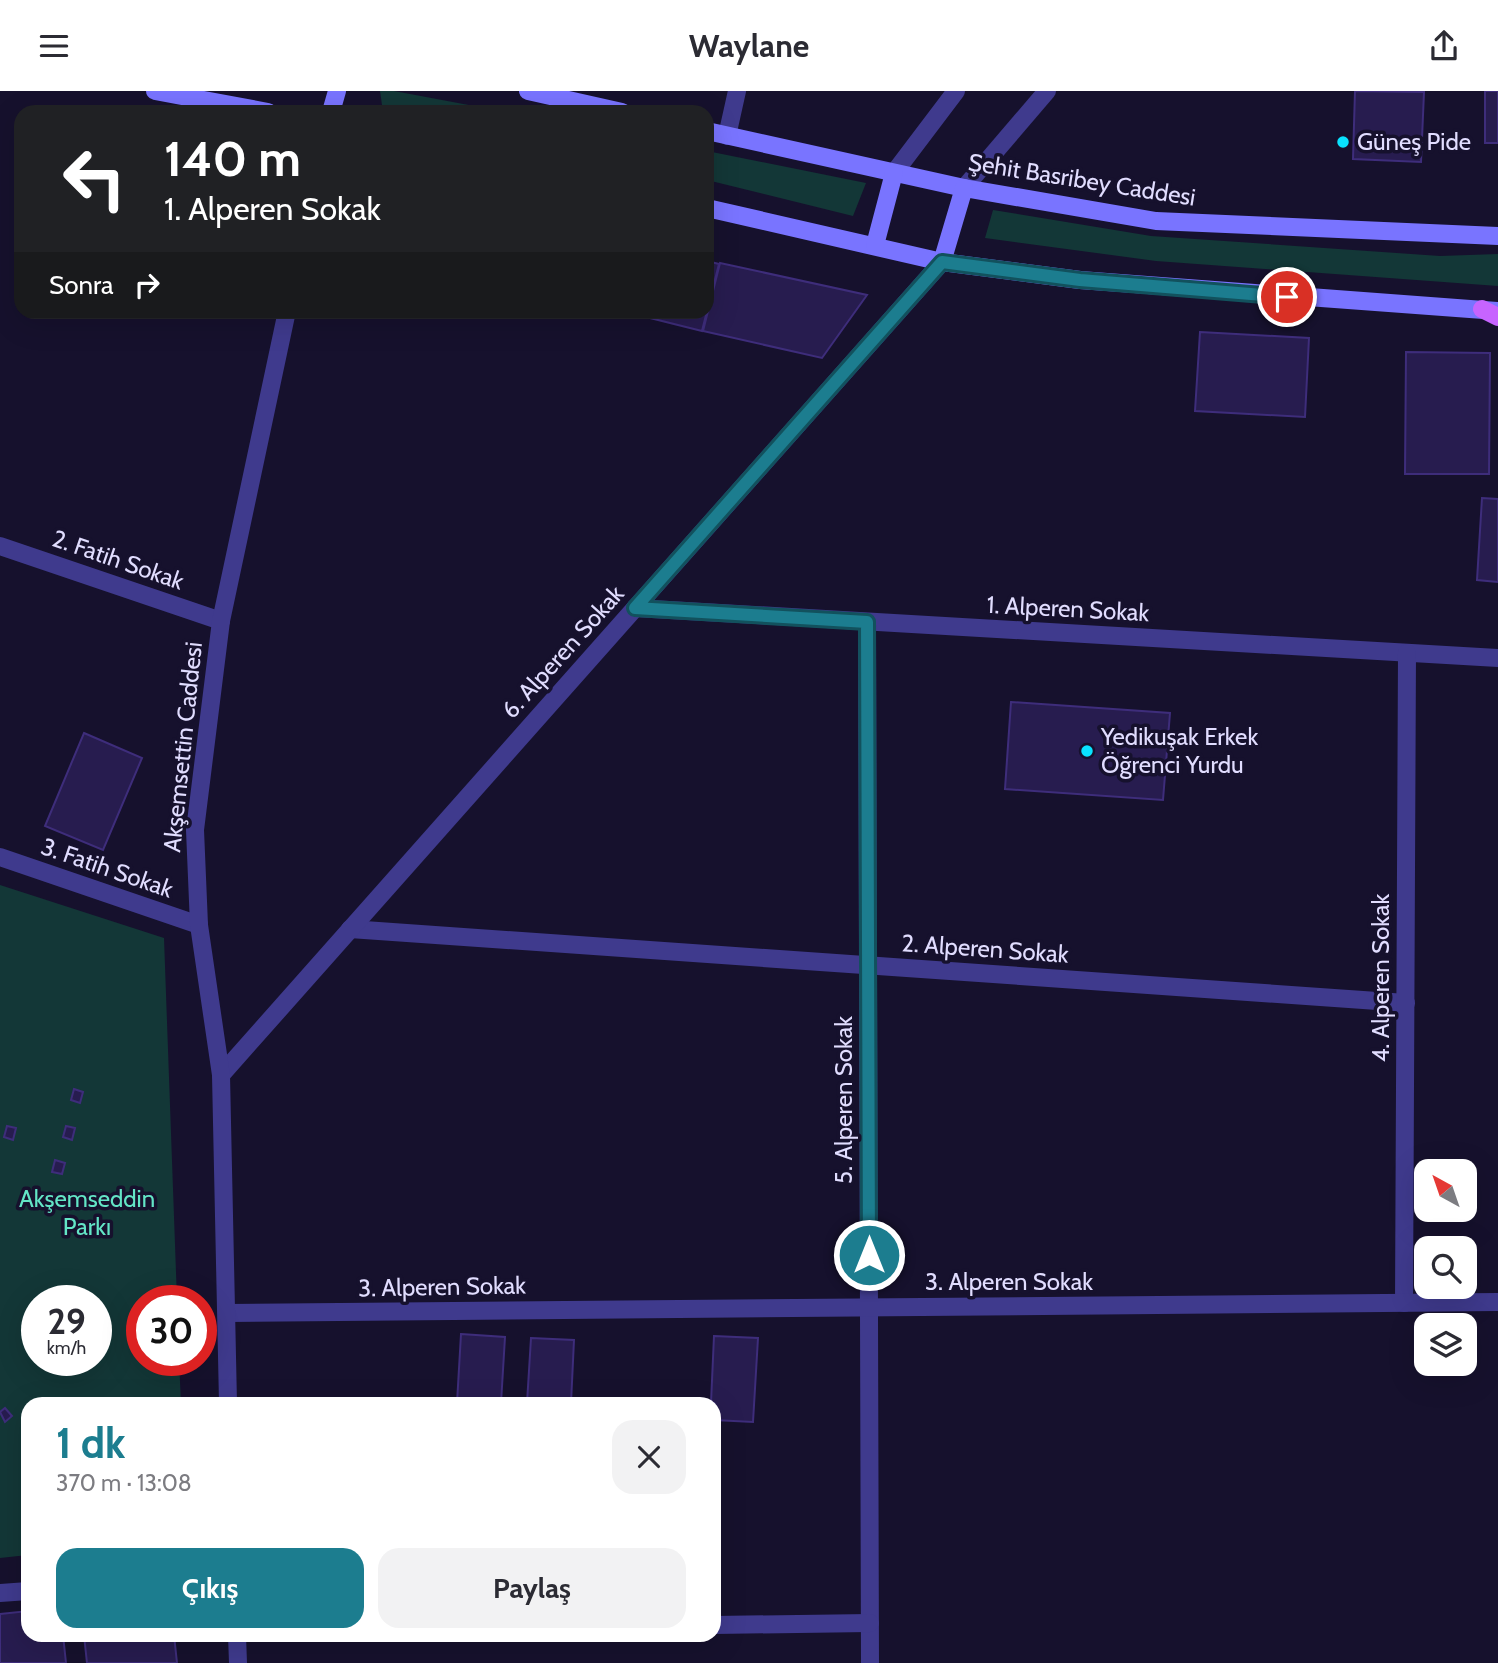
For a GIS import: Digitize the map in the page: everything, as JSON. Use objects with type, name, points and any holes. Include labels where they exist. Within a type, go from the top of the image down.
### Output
[{"type":"street","points":[[155,91],[230,105]]},
{"type":"street","points":[[528,91],[591,105]]},
{"type":"street","points":[[727,136],[737,91]]},
{"type":"street","points":[[875,245],[894,173],[956,91]]},
{"type":"street","points":[[942,262],[964,188],[1047,91]]},
{"type":"street","name":"Şehit Basribey Caddesi","points":[[714,133],[964,188],[1156,221],[1495,235]]},
{"type":"street","points":[[714,210],[942,262],[1080,280],[1493,313]]},
{"type":"street","name":"6. Alperen Sokak","points":[[221,1075],[942,262]]},
{"type":"street","name":"Akşemsettin Caddesi","points":[[228,1397],[221,1075],[199,925],[195,830],[221,621],[285,319]]},
{"type":"street","name":"2. Fatih Sokak","points":[[0,546],[221,621]]},
{"type":"street","name":"1. Alperen Sokak","points":[[635,608],[1498,658]]},
{"type":"street","name":"5. Alperen Sokak","points":[[867,622],[870,1663]]},
{"type":"street","name":"4. Alperen Sokak","points":[[1404,1303],[1408,653]]},
{"type":"street","name":"3. Fatih Sokak","points":[[0,857],[199,925]]},
{"type":"street","name":"2. Alperen Sokak","points":[[350,929],[1406,1003]]},
{"type":"street","name":"3. Alperen Sokak","points":[[227,1313],[1498,1302]]},
{"type":"street","points":[[0,1593],[21,1592]]},
{"type":"street","points":[[721,1625],[870,1623]]},
{"type":"street","points":[[237,1642],[238,1663]]},
{"type":"green space","points":[[380,91],[394,91],[469,105],[382,105]]},
{"type":"green space","points":[[714,152],[866,183],[853,216],[714,182]]},
{"type":"green space","points":[[993,210],[1151,236],[1440,256],[1498,254],[1498,286],[1156,261],[985,238]]},
{"type":"green space","name":"Akşemseddin Parkı","points":[[0,885],[164,938],[176,1285],[126,1285],[126,1376],[180,1376],[181,1397],[21,1397],[21,1556],[0,1558]]},
{"type":"building","points":[[1355,91],[1424,92],[1421,162],[1353,159]]},
{"type":"building","points":[[1485,91],[1498,91],[1498,143],[1485,143]]},
{"type":"building","points":[[714,263],[719,264],[714,284]]},
{"type":"building","points":[[720,263],[867,295],[822,358],[703,331],[706,319],[714,319],[714,287]]},
{"type":"building","points":[[654,319],[705,319],[702,331]]},
{"type":"building","points":[[1200,332],[1309,338],[1305,417],[1195,411]]},
{"type":"building","points":[[1406,352],[1490,353],[1489,474],[1405,474]]},
{"type":"building","points":[[1482,498],[1498,499],[1498,582],[1477,580]]},
{"type":"building","name":"Yedikuşak Erkek Öğrenci Yurdu","points":[[1011,702],[1170,713],[1163,800],[1005,789]]},
{"type":"building","points":[[84,733],[142,758],[103,850],[45,826]]},
{"type":"building","points":[[74,1089],[83,1092],[80,1103],[71,1100]]},
{"type":"building","points":[[7,1126],[16,1128],[13,1140],[4,1137]]},
{"type":"building","points":[[66,1126],[75,1128],[72,1140],[63,1137]]},
{"type":"building","points":[[55,1160],[65,1163],[62,1174],[52,1172]]},
{"type":"building","points":[[461,1334],[505,1337],[501,1397],[457,1397]]},
{"type":"building","points":[[714,1336],[758,1338],[753,1422],[721,1420],[721,1397],[711,1397]]},
{"type":"building","points":[[531,1338],[574,1340],[571,1397],[527,1397]]},
{"type":"building","points":[[5,1408],[12,1416],[5,1422],[0,1412]]},
{"type":"building","points":[[21,1612],[21,1642],[64,1642],[66,1663],[0,1663],[0,1614]]},
{"type":"building","points":[[85,1642],[175,1642],[177,1663],[87,1663]]},
{"type":"place","name":"Güneş Pide","points":[[1343,142]]},
{"type":"place","name":"Yedikuşak Erkek Öğrenci Yurdu","points":[[1087,751]]},
{"type":"route","points":[[869,1255],[867,622],[635,608],[942,262],[1080,280],[1287,297]]}]
